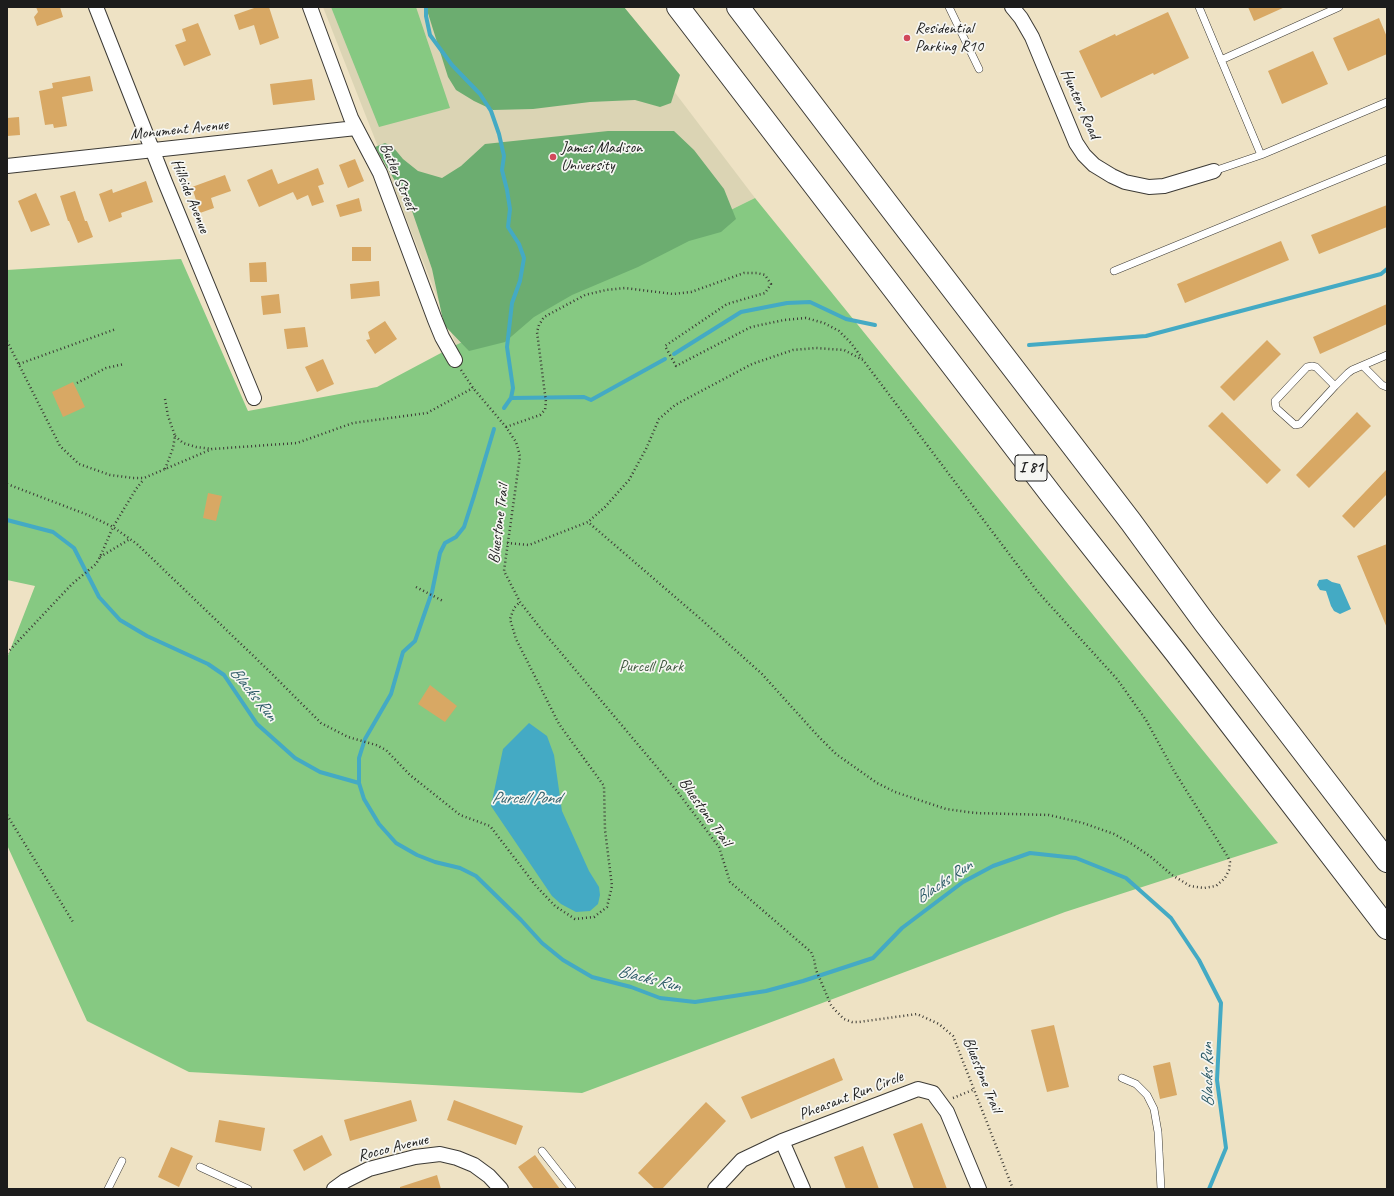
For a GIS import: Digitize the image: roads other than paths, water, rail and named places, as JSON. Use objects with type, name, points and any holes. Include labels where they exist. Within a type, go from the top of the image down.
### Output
[{"type":"highway","name":"I 81","points":[[678,7],[1053,497],[1176,652],[1387,928]]},
{"type":"highway","points":[[738,7],[1119,506],[1204,622],[1387,861]]},
{"type":"street","name":"Hillside Avenue","points":[[96,7],[254,398]]},
{"type":"street","name":"Butler Street","points":[[310,7],[356,128],[380,173],[435,320],[454,360]]},
{"type":"street","name":"Hunters Road","points":[[1012,7],[1032,36],[1076,142],[1084,155],[1094,165],[1115,178],[1135,185],[1149,187],[1164,186],[1214,171]]},
{"type":"street","name":"Monument Avenue","points":[[7,166],[356,128]]},
{"type":"street","name":"Pheasant Run Circle","points":[[715,1189],[742,1160],[782,1141],[918,1089],[933,1093],[947,1112],[979,1189]]},
{"type":"street","points":[[782,1141],[803,1189]]},
{"type":"street","name":"Rocco Avenue","points":[[334,1189],[349,1179],[369,1169],[415,1157],[440,1154],[458,1158],[474,1165],[501,1189]]},
{"type":"lane","points":[[949,7],[979,69]]},
{"type":"lane","points":[[1199,7],[1261,155]]},
{"type":"lane","points":[[1221,60],[1339,7]]},
{"type":"lane","points":[[1214,171],[1261,155],[1387,102]]},
{"type":"lane","points":[[1114,271],[1387,159]]},
{"type":"lane","points":[[1335,386],[1316,367],[1309,366],[1276,398],[1275,406],[1293,424],[1298,425],[1348,373],[1387,355]]},
{"type":"lane","points":[[1363,366],[1382,385],[1387,387]]},
{"type":"lane","points":[[1122,1078],[1136,1084],[1147,1095],[1154,1109],[1158,1132],[1161,1189]]},
{"type":"lane","points":[[542,1151],[572,1189]]},
{"type":"lane","points":[[108,1189],[122,1162]]},
{"type":"lane","points":[[200,1167],[248,1189]]},
{"type":"water","points":[[1327,579],[1340,584],[1351,609],[1340,614],[1334,611],[1326,591],[1320,590],[1317,585],[1319,580]]},
{"type":"water","name":"Purcell Pond","points":[[529,723],[547,736],[554,755],[562,811],[589,871],[599,887],[600,895],[598,904],[590,911],[576,912],[561,904],[552,896],[491,806],[503,749]]},
{"type":"waterway","points":[[426,7],[426,16],[430,35],[452,65],[480,94],[491,111],[499,134],[504,156],[502,170],[510,209],[508,227],[519,244],[524,258],[520,281],[512,303],[507,347],[513,388],[511,398],[504,408]]},
{"type":"waterway","points":[[1029,345],[1146,336],[1381,274],[1387,269]]},
{"type":"waterway","points":[[674,354],[741,312],[787,303],[810,302],[846,319],[875,325]]},
{"type":"waterway","points":[[511,398],[584,397],[591,400],[665,359]]},
{"type":"waterway","points":[[359,783],[359,758],[365,739],[391,694],[403,652],[415,641],[432,592],[440,553],[445,543],[456,537],[464,527],[494,429]]},
{"type":"waterway","name":"Blacks Run","points":[[7,520],[53,532],[74,548],[99,597],[120,620],[147,636],[208,664],[224,675],[257,724],[295,758],[320,772],[359,783],[364,799],[379,824],[396,843],[417,855],[435,862],[460,868],[476,876],[542,943],[563,960],[592,977],[631,987],[660,998],[695,1002],[766,991],[803,981],[873,958],[902,928],[963,882],[993,866],[1030,853],[1076,858],[1126,878],[1171,918],[1199,960],[1221,1003],[1217,1080],[1226,1148],[1209,1189]]},
{"type":"place","name":"Residential Parking R10","points":[[907,38]]},
{"type":"place","name":"James Madison University","points":[[553,157]]},
{"type":"park label","name":"Purcell Park","points":[[651,667]]}]
